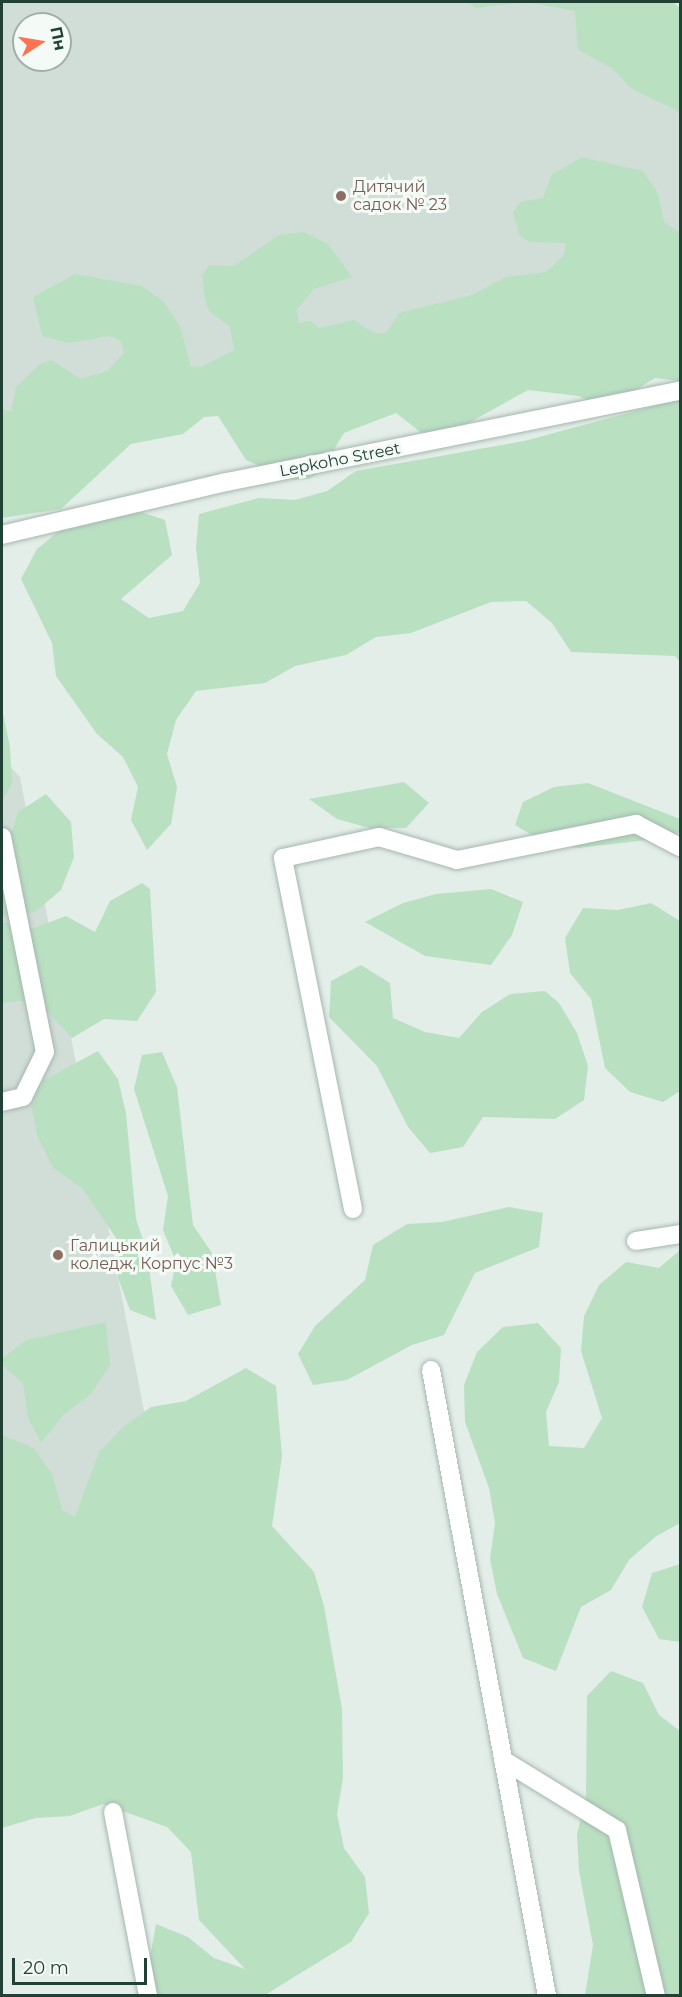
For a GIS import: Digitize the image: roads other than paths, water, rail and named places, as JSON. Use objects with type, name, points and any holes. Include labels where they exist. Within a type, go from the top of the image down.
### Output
[{"type":"street","name":"Lepkoho Street","points":[[2,535],[227,483],[681,391]]},
{"type":"street","points":[[353,1209],[283,858],[379,837],[457,860],[636,824],[681,847]]},
{"type":"street","points":[[2,837],[45,1052],[23,1097],[2,1102]]},
{"type":"street","points":[[636,1241],[681,1234]]},
{"type":"street","points":[[431,1370],[547,1995]]},
{"type":"street","points":[[503,1760],[617,1830],[656,1995]]},
{"type":"street","points":[[113,1812],[148,1995]]},
{"type":"place","name":"Дитячий садок № 23","points":[[341,196]]},
{"type":"place","name":"Галицький коледж, Корпус №3","points":[[58,1255]]}]
